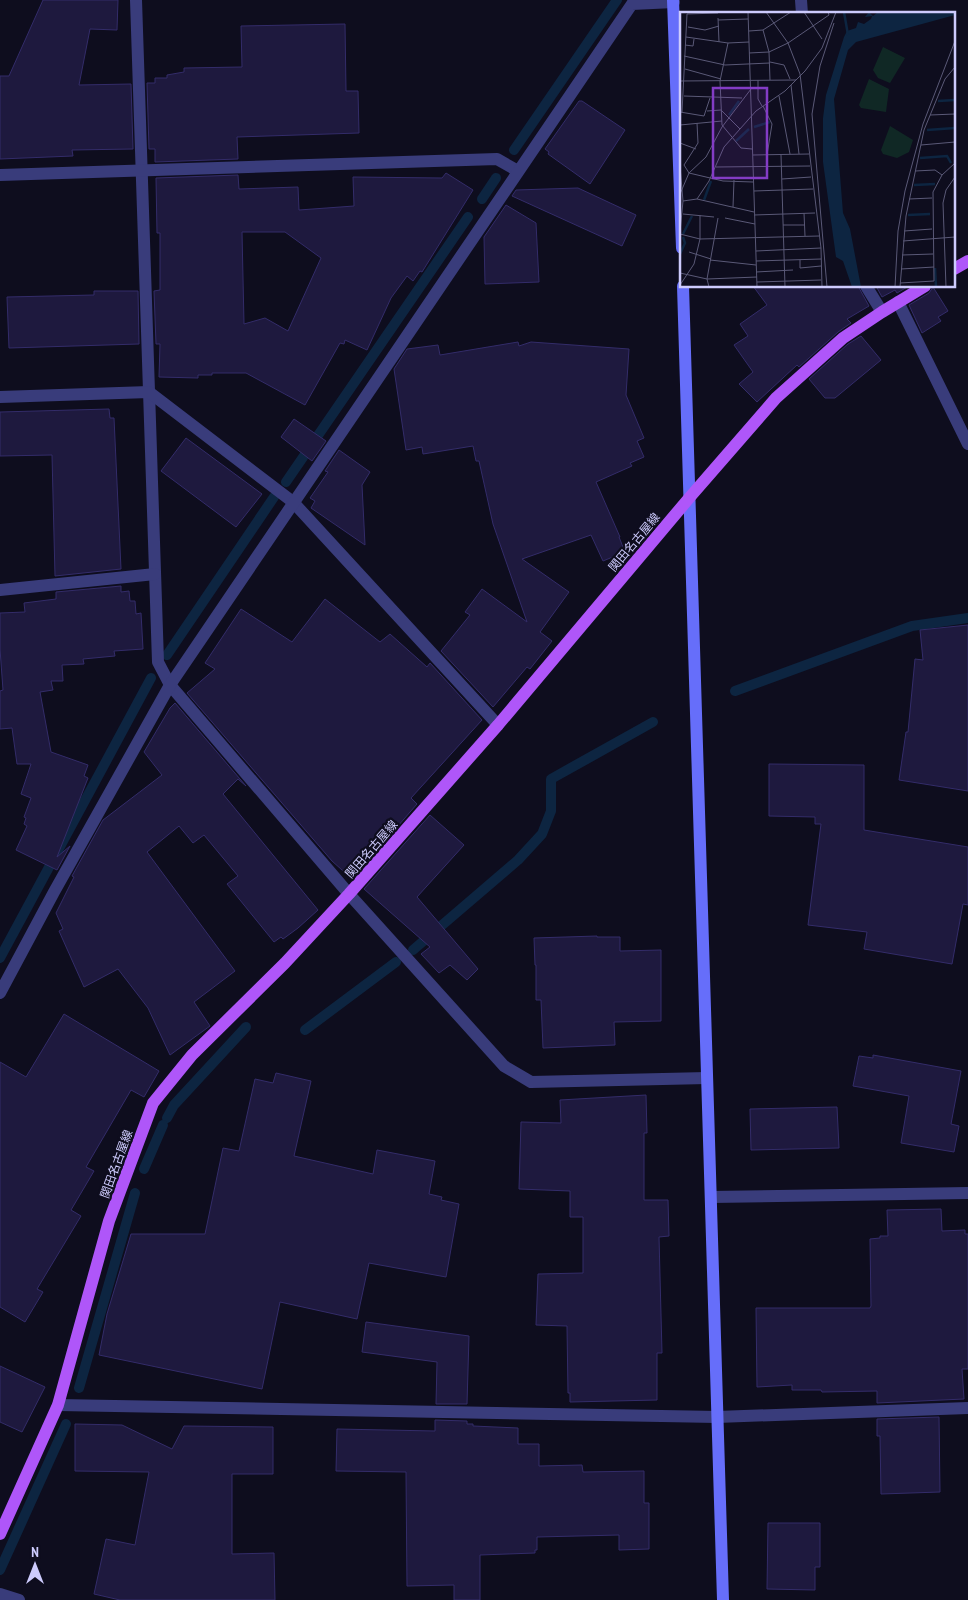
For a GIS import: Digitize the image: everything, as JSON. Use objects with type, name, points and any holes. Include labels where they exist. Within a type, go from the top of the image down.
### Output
[{"type":"main road","points":[[956,268],[968,261]]},
{"type":"main road","name":"関田名古屋線","points":[[0,1534],[58,1405],[109,1221],[153,1103],[192,1055],[285,963],[350,894],[498,725],[776,398],[843,338],[922,288]]},
{"type":"street","points":[[136,0],[158,662],[170,686],[350,894],[504,1066],[531,1082],[707,1078]]},
{"type":"street","points":[[0,993],[170,686],[632,4],[674,1],[680,186]]},
{"type":"street","points":[[0,174],[496,159],[518,171]]},
{"type":"street","points":[[683,288],[723,1600]]},
{"type":"street","points":[[867,288],[882,312]]},
{"type":"street","points":[[898,302],[968,444]]},
{"type":"street","points":[[0,397],[149,392],[293,502],[498,725]]},
{"type":"street","points":[[0,590],[155,574]]},
{"type":"street","points":[[711,1197],[968,1192]]},
{"type":"street","points":[[58,1405],[717,1417],[968,1408]]},
{"type":"street","points":[[0,1594],[19,1600]]},
{"type":"building","points":[[43,0],[118,0],[117,30],[90,29],[79,85],[131,84],[133,149],[72,150],[73,156],[0,159],[0,76],[9,76]]},
{"type":"building","points":[[345,24],[346,91],[358,91],[359,133],[237,137],[238,159],[155,162],[155,149],[149,149],[147,83],[155,83],[155,78],[167,78],[167,75],[184,72],[184,68],[242,67],[241,26]]},
{"type":"building","points":[[579,101],[582,101],[625,130],[590,184],[548,154],[549,152],[545,149]]},
{"type":"building","points":[[446,173],[473,190],[422,272],[420,271],[413,281],[407,276],[391,298],[367,350],[345,340],[344,344],[340,343],[305,405],[246,373],[212,373],[212,375],[198,375],[198,378],[159,377],[160,344],[156,344],[154,291],[160,290],[160,233],[157,233],[156,178],[238,175],[239,189],[298,187],[299,210],[354,206],[353,177],[442,178]],"holes":[[[242,232],[285,232],[321,258],[288,331],[265,318],[244,324]]]},
{"type":"building","points":[[578,188],[636,215],[622,246],[512,196],[516,190]]},
{"type":"building","points":[[506,205],[536,223],[539,282],[485,284],[484,237]]},
{"type":"building","points":[[754,288],[859,288],[869,306],[847,319],[851,323],[838,332],[799,367],[797,365],[757,402],[739,384],[753,372],[734,345],[748,336],[740,324],[767,305]]},
{"type":"building","points":[[877,288],[906,288],[897,293],[895,290],[882,297]]},
{"type":"building","points":[[934,288],[948,311],[938,317],[941,321],[922,333],[909,305]]},
{"type":"building","points":[[94,291],[138,291],[139,344],[9,348],[7,297],[94,295]]},
{"type":"building","points":[[861,336],[881,360],[835,398],[825,398],[809,379],[848,344]]},
{"type":"building","points":[[518,342],[519,346],[531,342],[629,349],[626,395],[644,438],[637,441],[644,457],[630,463],[632,466],[596,482],[625,552],[603,561],[591,535],[522,559],[569,592],[540,632],[552,641],[530,669],[527,667],[493,707],[441,651],[470,615],[465,612],[482,589],[527,622],[493,524],[479,461],[476,461],[473,446],[423,454],[422,447],[406,450],[394,369],[407,349],[438,345],[440,355]]},
{"type":"building","points":[[109,409],[110,418],[114,418],[121,569],[55,576],[52,455],[0,456],[0,412]]},
{"type":"building","points":[[294,419],[326,441],[312,461],[281,437]]},
{"type":"building","points":[[186,438],[262,494],[236,527],[161,471]]},
{"type":"building","points":[[339,450],[370,472],[362,485],[365,545],[311,508],[315,501],[310,498],[328,472],[325,471]]},
{"type":"building","points":[[121,586],[121,592],[129,591],[130,601],[135,601],[136,614],[141,613],[143,649],[114,651],[115,656],[83,659],[84,664],[62,665],[63,681],[51,681],[53,690],[40,692],[51,752],[88,765],[84,776],[88,778],[57,857],[70,846],[57,870],[16,850],[27,826],[24,824],[26,818],[24,817],[31,798],[21,794],[31,764],[17,764],[12,728],[0,729],[0,691],[3,690],[0,613],[25,612],[24,603],[56,599],[56,592]]},
{"type":"building","points":[[325,599],[380,642],[390,634],[427,667],[430,663],[482,720],[411,798],[417,804],[352,879],[332,861],[187,693],[215,669],[205,663],[241,609],[292,642]]},
{"type":"building","points":[[968,625],[968,791],[899,780],[906,732],[908,732],[915,659],[923,660],[920,630]]},
{"type":"building","points":[[175,703],[246,786],[238,779],[223,794],[318,910],[283,939],[281,937],[274,942],[227,884],[238,876],[204,835],[193,843],[179,826],[147,852],[235,971],[194,1002],[210,1026],[170,1055],[148,1008],[118,969],[84,987],[59,931],[63,929],[56,913],[74,877],[72,876],[103,820],[162,775],[144,752],[170,708]]},
{"type":"building","points":[[769,764],[864,765],[864,830],[968,847],[968,905],[963,904],[952,964],[864,949],[867,932],[808,925],[821,824],[815,824],[815,817],[769,816]]},
{"type":"building","points":[[430,815],[464,845],[417,897],[478,969],[467,980],[450,965],[439,973],[421,954],[430,947],[364,889]]},
{"type":"building","points":[[620,937],[620,951],[661,950],[661,1021],[614,1022],[615,1045],[543,1048],[541,1000],[536,1000],[534,938]]},
{"type":"building","points":[[64,1014],[159,1071],[144,1097],[131,1090],[86,1167],[94,1171],[71,1210],[81,1216],[37,1289],[43,1292],[25,1322],[0,1307],[0,1062],[26,1077]]},
{"type":"building","points":[[873,1055],[961,1071],[951,1124],[959,1126],[954,1152],[901,1143],[909,1096],[853,1086],[859,1056],[873,1058]]},
{"type":"building","points":[[276,1073],[311,1081],[294,1156],[373,1174],[377,1150],[435,1161],[429,1194],[442,1197],[441,1200],[459,1204],[446,1277],[369,1263],[357,1319],[280,1302],[262,1389],[99,1355],[107,1314],[131,1234],[205,1234],[223,1148],[239,1151],[255,1079],[273,1083]]},
{"type":"building","points":[[646,1095],[647,1133],[644,1133],[644,1200],[668,1200],[669,1236],[659,1237],[662,1353],[657,1353],[657,1400],[570,1402],[570,1393],[568,1393],[567,1326],[536,1325],[538,1274],[583,1273],[583,1217],[570,1217],[570,1191],[519,1189],[521,1122],[561,1123],[560,1100]]},
{"type":"building","points":[[837,1107],[839,1148],[751,1150],[750,1109]]},
{"type":"building","points":[[941,1209],[942,1231],[965,1230],[965,1234],[968,1234],[968,1369],[962,1369],[964,1399],[877,1403],[877,1391],[822,1392],[821,1390],[792,1390],[792,1385],[757,1387],[756,1308],[870,1308],[870,1239],[888,1236],[887,1210]]},
{"type":"building","points":[[366,1322],[469,1336],[467,1404],[436,1404],[437,1362],[362,1352]]},
{"type":"building","points":[[0,1366],[45,1387],[22,1432],[0,1422]]},
{"type":"building","points":[[939,1417],[940,1492],[881,1494],[880,1436],[877,1436],[877,1419]]},
{"type":"building","points":[[435,1420],[467,1421],[467,1424],[473,1424],[473,1426],[518,1428],[518,1444],[539,1444],[539,1466],[582,1465],[583,1472],[644,1471],[644,1503],[649,1503],[649,1549],[619,1550],[619,1535],[537,1537],[537,1550],[535,1550],[535,1553],[480,1555],[480,1600],[454,1600],[454,1585],[407,1586],[406,1472],[336,1471],[337,1429],[435,1431]]},
{"type":"building","points":[[75,1424],[122,1425],[172,1449],[184,1426],[273,1427],[273,1474],[232,1474],[232,1554],[274,1553],[275,1600],[120,1600],[94,1594],[106,1539],[135,1545],[149,1472],[75,1471]]},
{"type":"building","points":[[768,1523],[820,1523],[820,1567],[815,1567],[815,1590],[767,1589]]},
{"type":"waterway","points":[[514,150],[617,0]]},
{"type":"waterway","points":[[482,199],[496,178]]},
{"type":"waterway","points":[[286,482],[468,217]]},
{"type":"waterway","points":[[167,655],[274,497]]},
{"type":"waterway","points":[[735,691],[912,626],[968,618]]},
{"type":"waterway","points":[[0,958],[151,678]]},
{"type":"waterway","points":[[413,950],[518,860],[542,834],[551,811],[551,779],[653,722]]},
{"type":"waterway","points":[[305,1030],[396,962]]},
{"type":"waterway","points":[[167,1118],[174,1105],[246,1027]]},
{"type":"waterway","points":[[144,1169],[163,1125]]},
{"type":"waterway","points":[[79,1388],[135,1193]]},
{"type":"waterway","points":[[0,1570],[66,1424]]}]
